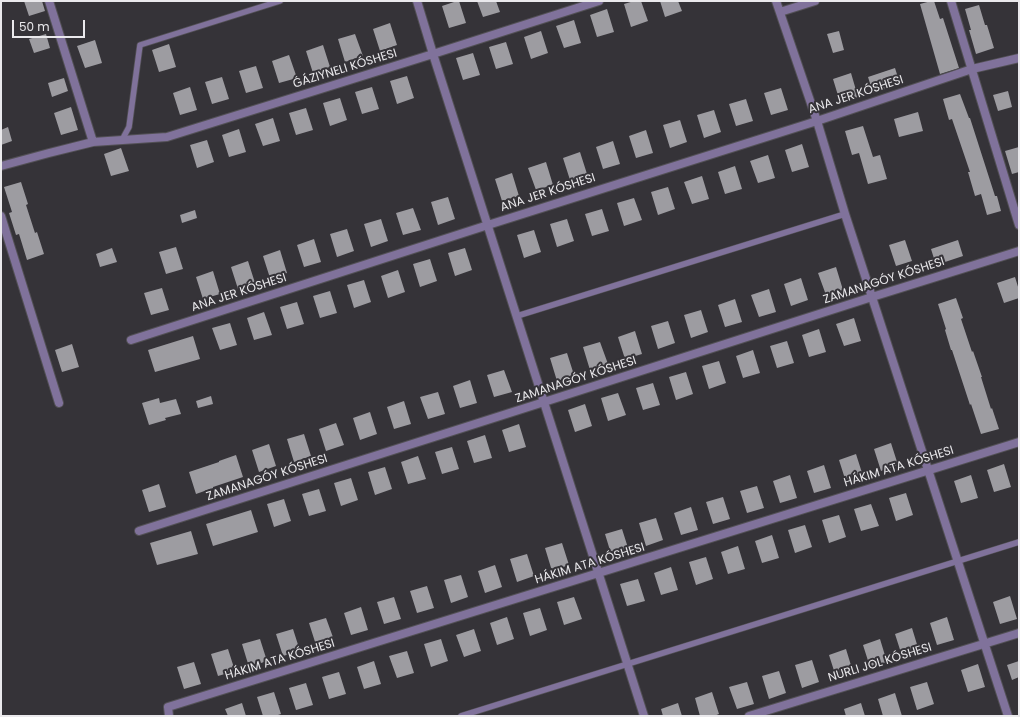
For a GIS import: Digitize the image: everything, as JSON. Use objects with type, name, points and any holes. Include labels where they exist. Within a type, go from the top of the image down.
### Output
[{"type":"street","points":[[49,1],[94,142]]},
{"type":"street","points":[[417,1],[644,716]]},
{"type":"street","name":"ǴÁZIYNELI KÓSHESI","points":[[1,166],[94,142],[167,137],[600,1]]},
{"type":"street","points":[[776,1],[817,121],[845,214],[1008,716]]},
{"type":"street","points":[[780,12],[815,1]]},
{"type":"street","points":[[952,1],[1019,225]]},
{"type":"street","name":"ANA JER KÓSHESI","points":[[131,340],[817,121],[972,69],[1019,58]]},
{"type":"street","points":[[1,216],[59,403]]},
{"type":"street","name":"ZAMANAGÓY KÓSHESI","points":[[140,531],[1019,251]]},
{"type":"street","name":"HÁKIM ATA KÓSHESI","points":[[169,716],[168,707],[1019,442]]},
{"type":"street","points":[[749,716],[1019,633]]},
{"type":"lane","points":[[122,140],[128,127],[140,45],[280,1]]},
{"type":"lane","points":[[517,316],[845,214]]},
{"type":"lane","points":[[461,716],[1019,542]]},
{"type":"building","points":[[24,1],[42,1],[45,11],[29,16]]},
{"type":"building","points":[[459,1],[466,23],[449,28],[442,6]]},
{"type":"building","points":[[477,1],[496,1],[500,12],[483,17]]},
{"type":"building","points":[[634,1],[641,1],[648,21],[631,27],[624,4]]},
{"type":"building","points":[[660,1],[678,1],[682,11],[665,17]]},
{"type":"building","points":[[934,1],[940,19],[943,18],[959,68],[940,74],[920,4]]},
{"type":"building","points":[[979,5],[994,48],[976,54],[965,9]]},
{"type":"building","points":[[607,9],[614,32],[597,37],[590,15]]},
{"type":"building","points":[[574,20],[581,43],[564,48],[556,26]]},
{"type":"building","points":[[390,23],[397,45],[380,51],[373,29]]},
{"type":"building","points":[[541,31],[548,53],[531,59],[524,37]]},
{"type":"building","points":[[839,31],[844,50],[833,53],[827,34]]},
{"type":"building","points":[[46,34],[50,48],[34,53],[29,39]]},
{"type":"building","points":[[355,34],[363,56],[345,62],[338,39]]},
{"type":"building","points":[[95,40],[102,63],[85,68],[77,46]]},
{"type":"building","points":[[506,42],[513,64],[496,69],[489,47]]},
{"type":"building","points":[[169,44],[176,67],[159,72],[152,50]]},
{"type":"building","points":[[323,45],[330,67],[313,73],[306,51]]},
{"type":"building","points":[[473,53],[480,75],[463,80],[456,58]]},
{"type":"building","points":[[289,55],[297,78],[279,83],[272,61]]},
{"type":"building","points":[[256,66],[263,88],[246,93],[239,71]]},
{"type":"building","points":[[895,68],[900,84],[873,93],[868,77]]},
{"type":"building","points":[[851,73],[858,97],[840,102],[833,79]]},
{"type":"building","points":[[407,76],[414,98],[397,104],[390,81]]},
{"type":"building","points":[[222,77],[229,99],[212,104],[205,82]]},
{"type":"building","points":[[64,78],[68,91],[52,97],[48,83]]},
{"type":"building","points":[[190,87],[197,110],[180,115],[173,93]]},
{"type":"building","points":[[372,87],[379,109],[362,114],[355,92]]},
{"type":"building","points":[[781,88],[788,110],[771,115],[764,93]]},
{"type":"building","points":[[1008,91],[1012,107],[998,111],[993,95]]},
{"type":"building","points":[[960,94],[970,118],[1001,211],[987,215],[981,194],[975,196],[968,172],[970,172],[952,119],[949,120],[943,99]]},
{"type":"building","points":[[340,98],[347,120],[330,126],[323,103]]},
{"type":"building","points":[[746,99],[753,121],[736,126],[729,104]]},
{"type":"building","points":[[71,107],[78,130],[61,135],[54,113]]},
{"type":"building","points":[[306,108],[313,130],[296,135],[289,113]]},
{"type":"building","points":[[714,110],[721,132],[704,138],[697,115]]},
{"type":"building","points":[[918,112],[923,131],[899,137],[894,119]]},
{"type":"building","points":[[273,118],[280,141],[263,146],[255,124]]},
{"type":"building","points":[[680,120],[687,142],[670,148],[663,125]]},
{"type":"building","points":[[863,126],[873,157],[880,155],[887,179],[868,184],[859,153],[852,155],[845,131]]},
{"type":"building","points":[[8,127],[12,141],[1,145],[1,130]]},
{"type":"building","points":[[239,129],[246,152],[229,157],[222,135]]},
{"type":"building","points":[[646,130],[653,153],[636,158],[629,136]]},
{"type":"building","points":[[207,140],[214,162],[197,168],[190,145]]},
{"type":"building","points":[[613,141],[620,164],[603,169],[596,147]]},
{"type":"building","points":[[802,144],[809,167],[792,172],[785,150]]},
{"type":"building","points":[[1019,147],[1019,172],[1012,174],[1005,151]]},
{"type":"building","points":[[121,148],[129,171],[111,176],[104,154]]},
{"type":"building","points":[[580,152],[587,174],[570,180],[563,158]]},
{"type":"building","points":[[768,155],[775,178],[758,183],[750,161]]},
{"type":"building","points":[[546,162],[553,185],[536,190],[528,168]]},
{"type":"building","points":[[735,166],[742,189],[725,194],[718,172]]},
{"type":"building","points":[[512,173],[519,196],[502,201],[495,179]]},
{"type":"building","points":[[702,176],[709,199],[692,204],[684,182]]},
{"type":"building","points":[[21,182],[28,204],[26,205],[35,233],[37,232],[44,254],[27,260],[19,234],[16,235],[9,213],[12,212],[4,187]]},
{"type":"building","points":[[668,187],[675,209],[658,215],[651,192]]},
{"type":"building","points":[[448,197],[455,219],[438,225],[431,202]]},
{"type":"building","points":[[634,198],[642,220],[624,226],[617,203]]},
{"type":"building","points":[[413,208],[421,230],[403,235],[396,213]]},
{"type":"building","points":[[602,209],[609,231],[592,236],[585,214]]},
{"type":"building","points":[[195,210],[197,218],[182,223],[180,215]]},
{"type":"building","points":[[381,219],[388,241],[371,247],[364,224]]},
{"type":"building","points":[[567,219],[574,241],[557,247],[550,224]]},
{"type":"building","points":[[347,229],[354,251],[337,257],[330,234]]},
{"type":"building","points":[[534,230],[541,252],[524,258],[517,235]]},
{"type":"building","points":[[314,239],[321,262],[304,267],[297,245]]},
{"type":"building","points":[[905,240],[912,261],[896,266],[889,245]]},
{"type":"building","points":[[958,240],[963,256],[936,265],[931,249]]},
{"type":"building","points":[[176,247],[183,269],[166,274],[159,252]]},
{"type":"building","points":[[112,248],[117,262],[100,267],[96,254]]},
{"type":"building","points":[[465,248],[472,270],[455,276],[448,253]]},
{"type":"building","points":[[280,250],[287,273],[270,278],[263,256]]},
{"type":"building","points":[[430,259],[437,281],[420,287],[413,264]]},
{"type":"building","points":[[248,261],[255,283],[238,289],[231,267]]},
{"type":"building","points":[[836,267],[843,290],[826,295],[818,273]]},
{"type":"building","points":[[398,270],[405,292],[388,298],[381,276]]},
{"type":"building","points":[[213,271],[220,294],[203,299],[196,277]]},
{"type":"building","points":[[1015,277],[1019,290],[1019,298],[1004,303],[997,283]]},
{"type":"building","points":[[801,278],[808,300],[791,306],[784,284]]},
{"type":"building","points":[[364,280],[371,302],[354,308],[347,285]]},
{"type":"building","points":[[162,288],[169,310],[151,315],[144,293]]},
{"type":"building","points":[[769,289],[776,312],[759,317],[751,295]]},
{"type":"building","points":[[330,291],[337,313],[320,318],[313,296]]},
{"type":"building","points":[[956,298],[963,318],[961,319],[999,429],[981,434],[951,350],[938,304]]},
{"type":"building","points":[[735,299],[742,322],[725,327],[718,305]]},
{"type":"building","points":[[297,302],[304,324],[287,329],[280,307]]},
{"type":"building","points":[[701,310],[708,332],[691,338],[684,315]]},
{"type":"building","points":[[264,312],[272,335],[254,340],[247,318]]},
{"type":"building","points":[[854,318],[861,341],[844,346],[836,324]]},
{"type":"building","points":[[668,321],[675,343],[658,349],[651,326]]},
{"type":"building","points":[[230,323],[237,345],[220,350],[212,328]]},
{"type":"building","points":[[819,329],[826,352],[809,357],[802,335]]},
{"type":"building","points":[[635,331],[642,354],[625,359],[618,337]]},
{"type":"building","points":[[193,336],[200,359],[155,372],[148,350]]},
{"type":"building","points":[[787,341],[794,363],[777,368],[770,346]]},
{"type":"building","points":[[600,342],[608,364],[590,370],[583,347]]},
{"type":"building","points":[[72,344],[79,367],[62,372],[55,350]]},
{"type":"building","points":[[753,350],[760,373],[743,378],[736,356]]},
{"type":"building","points":[[567,353],[574,375],[557,381],[550,358]]},
{"type":"building","points":[[719,361],[726,383],[709,389],[702,366]]},
{"type":"building","points":[[504,370],[512,392],[494,397],[487,375]]},
{"type":"building","points":[[686,372],[693,394],[676,400],[669,377]]},
{"type":"building","points":[[470,380],[477,403],[460,408],[453,386]]},
{"type":"building","points":[[653,383],[660,405],[643,410],[636,388]]},
{"type":"building","points":[[438,392],[445,414],[428,419],[420,397]]},
{"type":"building","points":[[618,393],[626,415],[608,421],[601,398]]},
{"type":"building","points":[[211,396],[213,404],[198,408],[196,401]]},
{"type":"building","points":[[159,398],[160,403],[176,399],[181,414],[165,418],[166,420],[149,425],[142,403]]},
{"type":"building","points":[[404,401],[411,424],[394,429],[387,407]]},
{"type":"building","points":[[585,404],[592,426],[575,432],[568,410]]},
{"type":"building","points":[[370,412],[377,434],[360,440],[353,418]]},
{"type":"building","points":[[336,423],[344,445],[326,451],[319,429]]},
{"type":"building","points":[[519,424],[526,447],[509,452],[502,430]]},
{"type":"building","points":[[304,434],[311,456],[294,462],[287,439]]},
{"type":"building","points":[[485,435],[492,458],[474,463],[467,441]]},
{"type":"building","points":[[891,443],[898,465],[881,471],[874,449]]},
{"type":"building","points":[[269,444],[276,466],[259,472],[252,450]]},
{"type":"building","points":[[452,447],[459,469],[442,474],[435,452]]},
{"type":"building","points":[[856,454],[863,476],[846,482],[839,460]]},
{"type":"building","points":[[236,455],[243,477],[196,494],[189,472]]},
{"type":"building","points":[[418,456],[426,479],[408,484],[401,462]]},
{"type":"building","points":[[1004,464],[1011,487],[994,492],[987,470]]},
{"type":"building","points":[[824,465],[831,488],[814,493],[807,471]]},
{"type":"building","points":[[385,467],[392,489],[375,495],[368,472]]},
{"type":"building","points":[[790,475],[797,498],[780,503],[773,481]]},
{"type":"building","points":[[971,475],[978,498],[961,503],[954,481]]},
{"type":"building","points":[[351,478],[358,500],[341,506],[334,483]]},
{"type":"building","points":[[159,484],[166,507],[149,512],[142,490]]},
{"type":"building","points":[[757,486],[764,508],[747,513],[740,491]]},
{"type":"building","points":[[319,489],[326,511],[309,516],[302,494]]},
{"type":"building","points":[[906,493],[913,515],[896,521],[889,498]]},
{"type":"building","points":[[723,497],[730,519],[713,524],[706,502]]},
{"type":"building","points":[[284,499],[291,521],[274,527],[267,504]]},
{"type":"building","points":[[871,504],[879,526],[861,531],[854,509]]},
{"type":"building","points":[[691,507],[698,530],[681,535],[674,513]]},
{"type":"building","points":[[251,510],[258,532],[213,546],[206,524]]},
{"type":"building","points":[[839,515],[846,537],[829,543],[822,520]]},
{"type":"building","points":[[656,518],[663,540],[646,546],[639,523]]},
{"type":"building","points":[[805,525],[812,547],[795,553],[788,530]]},
{"type":"building","points":[[622,529],[629,551],[612,557],[605,534]]},
{"type":"building","points":[[191,531],[198,554],[157,565],[150,543]]},
{"type":"building","points":[[772,535],[779,558],[762,563],[755,541]]},
{"type":"building","points":[[562,543],[569,565],[552,571],[545,548]]},
{"type":"building","points":[[738,546],[745,569],[728,574],[721,552]]},
{"type":"building","points":[[527,554],[534,576],[517,582],[510,559]]},
{"type":"building","points":[[706,557],[713,579],[696,585],[689,562]]},
{"type":"building","points":[[495,565],[502,587],[485,593],[478,571]]},
{"type":"building","points":[[671,567],[678,590],[661,595],[654,573]]},
{"type":"building","points":[[461,575],[468,597],[451,603],[444,580]]},
{"type":"building","points":[[638,579],[645,601],[627,606],[620,584]]},
{"type":"building","points":[[427,586],[434,608],[417,613],[410,591]]},
{"type":"building","points":[[1010,596],[1017,619],[1000,624],[993,602]]},
{"type":"building","points":[[394,597],[401,619],[384,624],[377,602]]},
{"type":"building","points":[[574,597],[582,619],[564,625],[557,602]]},
{"type":"building","points":[[361,607],[368,630],[351,635],[344,613]]},
{"type":"building","points":[[540,608],[547,630],[530,636],[523,613]]},
{"type":"building","points":[[507,617],[514,639],[497,645],[490,623]]},
{"type":"building","points":[[947,617],[954,640],[937,645],[930,623]]},
{"type":"building","points":[[326,618],[334,640],[316,645],[309,623]]},
{"type":"building","points":[[912,628],[919,651],[902,656],[895,634]]},
{"type":"building","points":[[293,629],[300,651],[283,656],[276,634]]},
{"type":"building","points":[[474,629],[481,651],[464,657],[456,635]]},
{"type":"building","points":[[260,639],[267,661],[249,667],[242,644]]},
{"type":"building","points":[[441,639],[448,661],[431,667],[424,644]]},
{"type":"building","points":[[880,639],[887,662],[870,667],[863,645]]},
{"type":"building","points":[[228,649],[235,671],[218,676],[211,654]]},
{"type":"building","points":[[846,649],[853,672],[836,677],[829,655]]},
{"type":"building","points":[[407,651],[414,673],[397,678],[389,656]]},
{"type":"building","points":[[812,660],[819,682],[802,688],[795,665]]},
{"type":"building","points":[[374,661],[381,684],[364,689],[357,667]]},
{"type":"building","points":[[1019,661],[1019,677],[1012,680],[1007,665]]},
{"type":"building","points":[[194,662],[201,684],[184,689],[177,667]]},
{"type":"building","points":[[978,664],[985,687],[968,692],[961,670]]},
{"type":"building","points":[[779,671],[786,693],[769,699],[762,676]]},
{"type":"building","points":[[339,672],[346,694],[329,699],[322,677]]},
{"type":"building","points":[[747,682],[754,704],[737,709],[729,687]]},
{"type":"building","points":[[927,682],[934,704],[917,710],[910,687]]},
{"type":"building","points":[[306,683],[313,705],[296,710],[289,688]]},
{"type":"building","points":[[274,692],[281,714],[275,716],[263,716],[257,697]]},
{"type":"building","points":[[712,692],[719,714],[714,716],[700,716],[695,698]]},
{"type":"building","points":[[895,693],[902,716],[883,716],[878,699]]},
{"type":"building","points":[[242,703],[246,716],[228,716],[225,709]]},
{"type":"building","points":[[678,703],[682,716],[663,716],[661,709]]},
{"type":"building","points":[[861,703],[865,716],[846,716],[844,709]]}]
